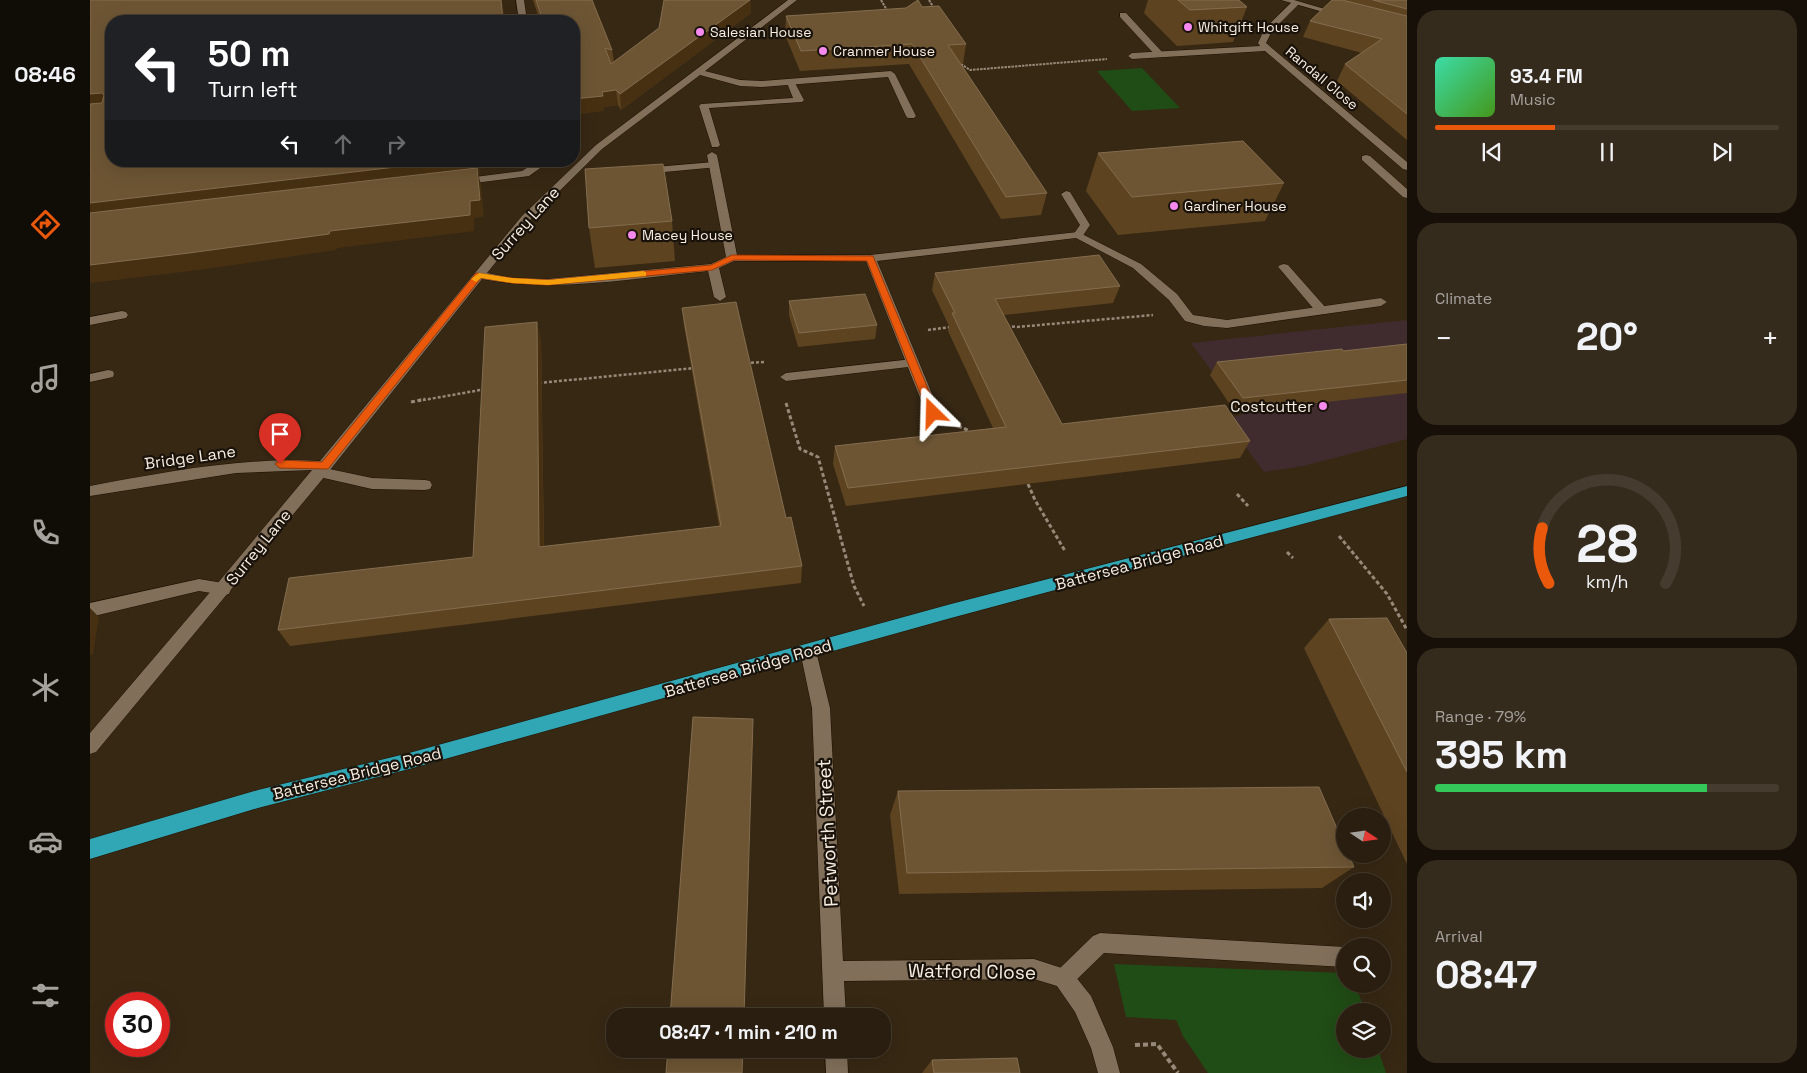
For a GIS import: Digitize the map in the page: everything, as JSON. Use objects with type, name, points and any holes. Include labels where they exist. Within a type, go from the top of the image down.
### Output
[{"type":"highway","name":"Battersea Bridge Road","points":[[90,849],[258,798],[409,761],[950,611],[1407,491]]},
{"type":"street","points":[[520,0],[523,15]]},
{"type":"street","name":"Surrey Lane","points":[[580,165],[599,147],[793,0]]},
{"type":"street","points":[[1285,0],[1352,17]]},
{"type":"street","name":"Randall Close","points":[[1296,3],[1264,36],[1262,43],[1407,167]]},
{"type":"street","points":[[1123,14],[1160,55]]},
{"type":"street","points":[[1132,56],[1266,48]]},
{"type":"street","points":[[699,72],[740,83],[762,84],[891,74],[911,116]]},
{"type":"street","points":[[732,258],[704,106],[799,100],[790,83]]},
{"type":"street","points":[[631,172],[714,155]]},
{"type":"street","points":[[1366,158],[1407,195]]},
{"type":"street","points":[[446,184],[525,174],[536,167]]},
{"type":"street","name":"Surrey Lane","points":[[90,746],[381,398],[526,218],[578,167]]},
{"type":"street","points":[[1066,194],[1085,225],[1078,235]]},
{"type":"street","points":[[479,275],[512,281],[548,282],[712,267],[732,258],[870,258],[1078,235],[1137,266],[1173,297],[1189,318],[1204,322],[1227,324],[1381,302]]},
{"type":"street","points":[[870,258],[933,413]]},
{"type":"street","points":[[712,267],[720,297]]},
{"type":"street","points":[[1284,267],[1322,311]]},
{"type":"street","points":[[90,321],[122,315]]},
{"type":"street","points":[[786,377],[913,363]]},
{"type":"street","points":[[90,378],[108,374]]},
{"type":"street","name":"Bridge Lane","points":[[90,491],[211,470],[261,465],[299,464],[322,469],[367,484],[396,487],[425,485]]},
{"type":"street","points":[[90,610],[199,585],[223,589]]},
{"type":"street","name":"Petworth Street","points":[[808,651],[821,708],[835,1008]]},
{"type":"street","points":[[1109,1073],[1102,1047],[1083,1004],[1064,978],[1100,943],[1336,957]]},
{"type":"street","name":"Watford Close","points":[[833,971],[1034,968],[1064,978]]},
{"type":"street","points":[[836,1058],[837,1073]]},
{"type":"path","points":[[881,0],[890,16]]},
{"type":"path","points":[[928,0],[938,15]]},
{"type":"path","points":[[951,63],[960,62],[970,70],[1132,56]]},
{"type":"path","points":[[960,57],[960,62],[965,70]]},
{"type":"path","points":[[1001,324],[1017,328],[1152,316],[1183,309]]},
{"type":"path","points":[[900,333],[956,327]]},
{"type":"path","points":[[744,363],[770,362],[786,377],[784,395],[800,449],[818,457],[854,586]]},
{"type":"path","points":[[534,384],[697,367]]},
{"type":"path","points":[[381,398],[416,403],[476,390],[495,388]]},
{"type":"path","points":[[933,413],[967,431],[976,430]]},
{"type":"path","points":[[1028,484],[1035,500],[1082,577]]},
{"type":"path","points":[[1237,494],[1250,508]]},
{"type":"path","points":[[1319,514],[1387,594],[1407,630]]},
{"type":"path","points":[[1284,549],[1293,558]]},
{"type":"path","points":[[1102,1047],[1157,1044],[1178,1073]]},
{"type":"shaded area","points":[[1407,320],[1407,439],[1303,466],[1264,472],[1226,420],[1243,414],[1191,343]]},
{"type":"green space","points":[[1142,68],[1180,108],[1132,111],[1097,71]]},
{"type":"green space","points":[[1114,964],[1336,973],[1336,993],[1358,993],[1362,1003],[1336,1003],[1336,1058],[1381,1058],[1386,1073],[1208,1073],[1183,1036],[1176,1020],[1126,1017]]},
{"type":"building","points":[[90,0],[501,0],[502,15],[105,15],[105,167],[396,167],[90,203],[90,104],[102,103],[104,95],[102,93],[90,94]]},
{"type":"building","points":[[536,0],[592,0],[612,50],[605,48],[611,64],[659,28],[664,0],[750,0],[620,94],[616,90],[602,92],[603,96],[580,98],[580,15],[541,15]]},
{"type":"building","points":[[918,0],[922,7],[939,6],[966,44],[948,45],[1047,193],[1006,197],[912,44],[801,51],[786,16],[906,8]]},
{"type":"building","points":[[1178,0],[1239,0],[1247,7],[1190,10]]},
{"type":"building","points":[[1332,0],[1342,0],[1407,16],[1407,114],[1345,64],[1382,39],[1310,21]]},
{"type":"building","points":[[1373,0],[1407,0],[1407,9]]},
{"type":"building","points":[[1243,141],[1284,183],[1132,197],[1098,153]]},
{"type":"building","points":[[663,164],[672,221],[589,228],[585,169]]},
{"type":"building","points":[[477,168],[480,200],[470,201],[470,215],[330,231],[329,234],[90,265],[90,213]]},
{"type":"building","points":[[1099,255],[1120,286],[995,299],[1062,424],[1225,405],[1250,441],[848,488],[835,446],[1006,427],[935,273]]},
{"type":"building","points":[[865,294],[877,325],[799,333],[789,301]]},
{"type":"building","points":[[736,302],[786,518],[791,517],[802,566],[278,630],[289,578],[473,557],[485,327],[537,322],[539,547],[721,526],[682,308]]},
{"type":"building","points":[[1407,344],[1407,380],[1243,398],[1217,362],[1342,349],[1343,351]]},
{"type":"building","points":[[1387,618],[1407,653],[1407,772],[1329,619]]},
{"type":"building","points":[[693,717],[753,719],[744,1008],[671,1008]]},
{"type":"building","points":[[1319,787],[1336,826],[1336,863],[1352,863],[1354,867],[907,873],[898,791]]},
{"type":"building","points":[[667,1058],[743,1058],[742,1073],[666,1073]]},
{"type":"building","points":[[1017,1058],[1020,1073],[934,1073],[932,1060]]},
{"type":"slow traffic","points":[[476,279],[479,275],[512,281],[548,282],[643,274]]},
{"type":"place","name":"Whitgift House","points":[[1188,27]]},
{"type":"place","name":"Salesian House","points":[[700,32]]},
{"type":"place","name":"Cranmer House","points":[[823,51]]},
{"type":"place","name":"Gardiner House","points":[[1174,206]]},
{"type":"place","name":"Macey House","points":[[632,235]]},
{"type":"place","name":"Costcutter","points":[[1323,406]]},
{"type":"route","points":[[280,464],[325,466],[479,275],[512,281],[548,282],[712,267],[732,258],[870,258],[933,413]]}]
